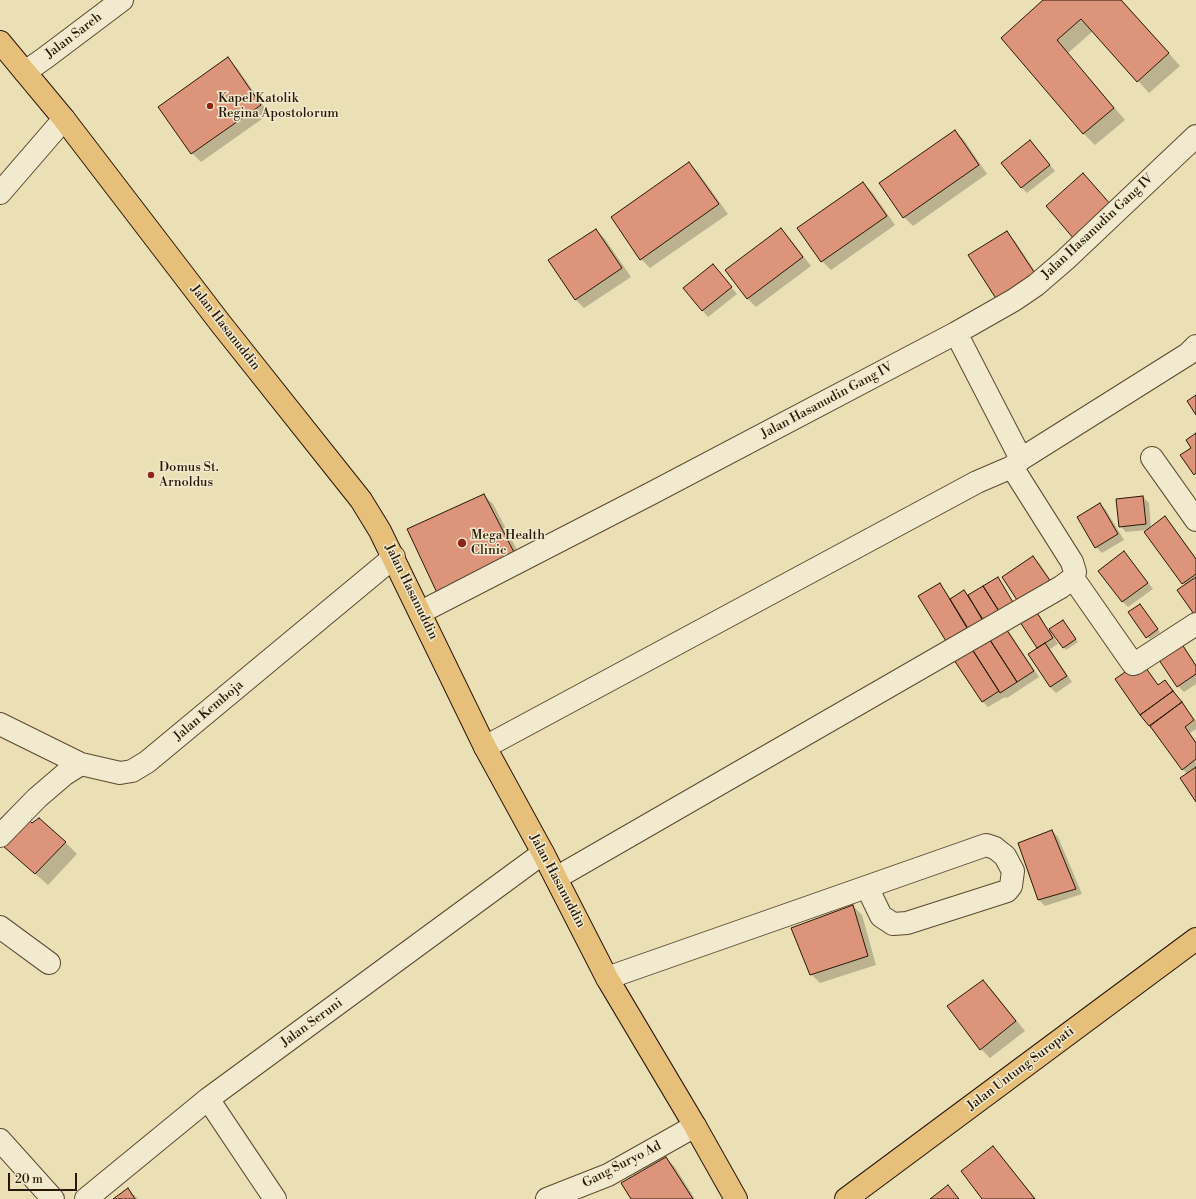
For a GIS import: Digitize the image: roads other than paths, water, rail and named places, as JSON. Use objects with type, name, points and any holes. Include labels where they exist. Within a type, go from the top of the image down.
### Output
[{"type":"main road","name":"Jalan Hasanuddin","points":[[0,42],[64,119],[221,324],[360,500],[380,531],[421,612],[485,747],[543,853],[607,978],[695,1126],[736,1199]]},
{"type":"main road","name":"Jalan Untung Suropati","points":[[846,1199],[1195,940]]},
{"type":"street","name":"Jalan Sareh","points":[[25,72],[122,0]]},
{"type":"street","points":[[0,193],[64,119]]},
{"type":"street","name":"Jalan Hasanudin Gang IV","points":[[421,612],[652,493],[956,333],[1014,300],[1036,285],[1065,260],[1196,136]]},
{"type":"street","points":[[556,878],[1067,584],[1073,578],[1075,572],[1072,562],[1017,463],[956,333]]},
{"type":"street","points":[[485,747],[977,482],[1017,463],[1188,354],[1196,346]]},
{"type":"street","points":[[1152,458],[1196,520]]},
{"type":"street","name":"Jalan Kemboja","points":[[0,724],[81,764],[120,773],[132,771],[147,762],[394,557]]},
{"type":"street","points":[[1073,578],[1133,664],[1196,624]]},
{"type":"street","points":[[0,836],[37,798],[65,774],[81,764]]},
{"type":"street","points":[[607,978],[986,845],[994,848],[1005,856],[1014,871],[1011,886],[1007,891],[907,923],[892,924],[881,916],[867,887]]},
{"type":"street","name":"Jalan Seruni","points":[[86,1199],[208,1099],[543,853]]},
{"type":"street","points":[[0,927],[49,963]]},
{"type":"street","points":[[208,1099],[275,1199]]},
{"type":"street","name":"Gang Suryo Ad","points":[[547,1199],[608,1175],[695,1126]]},
{"type":"street","points":[[0,1140],[53,1199]]},
{"type":"place","name":"Kapel Katolik Regina Apostolorum","points":[[210,106]]},
{"type":"place","name":"Domus St. Arnoldus","points":[[151,475]]},
{"type":"place","name":"Mega Health Clinic","points":[[462,543]]}]
